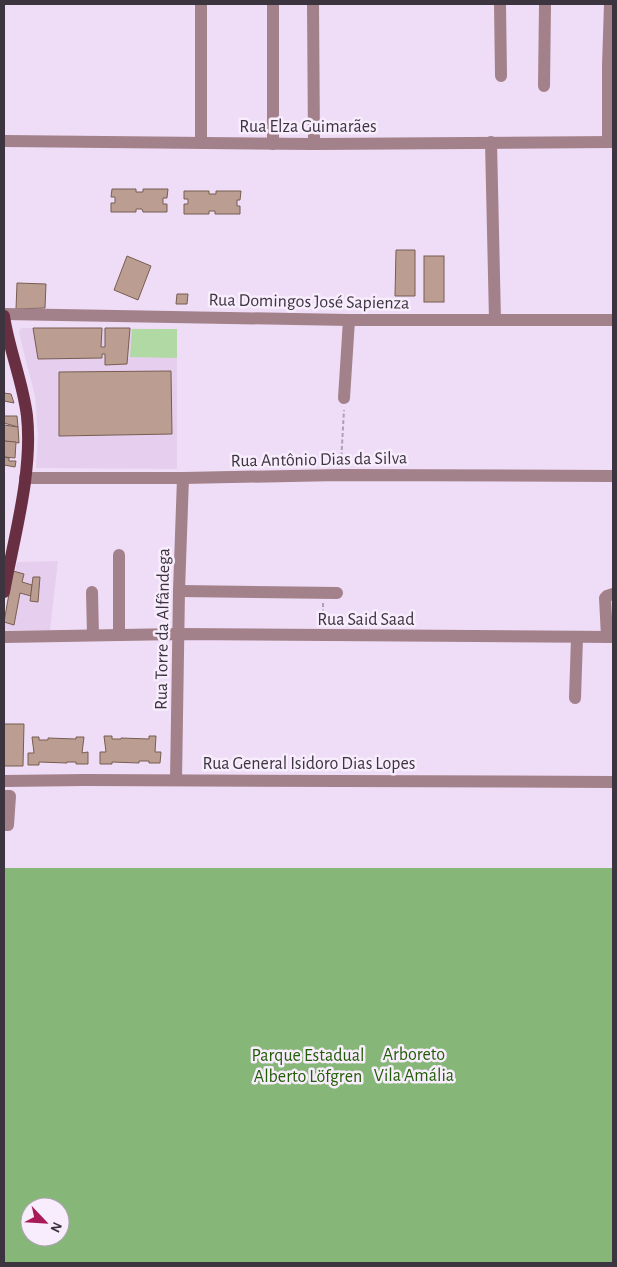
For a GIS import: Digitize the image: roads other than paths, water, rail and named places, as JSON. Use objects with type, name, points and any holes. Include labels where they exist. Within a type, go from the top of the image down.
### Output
[{"type":"main road","points":[[4,315],[5,331],[24,392],[29,456],[4,592]]},
{"type":"street","points":[[201,4],[202,144]]},
{"type":"street","points":[[273,4],[273,144]]},
{"type":"street","points":[[313,4],[314,144]]},
{"type":"street","points":[[500,4],[501,76]]},
{"type":"street","points":[[544,86],[545,4]]},
{"type":"street","points":[[610,4],[611,141]]},
{"type":"street","name":"Rua Elza Guimarães","points":[[4,141],[202,144],[611,141]]},
{"type":"street","points":[[491,142],[495,320]]},
{"type":"street","name":"Rua Domingos José Sapienza","points":[[4,315],[348,320],[613,320]]},
{"type":"street","points":[[344,398],[348,320]]},
{"type":"street","name":"Rua Antônio Dias da Silva","points":[[25,478],[183,478],[340,475],[613,476]]},
{"type":"street","name":"Rua Torre da Alfândega","points":[[176,780],[183,478]]},
{"type":"street","points":[[119,555],[119,635]]},
{"type":"street","points":[[179,591],[337,593]]},
{"type":"street","points":[[92,592],[93,635]]},
{"type":"street","points":[[610,637],[606,598],[613,594]]},
{"type":"street","name":"Rua Said Saad","points":[[4,636],[178,634],[610,637]]},
{"type":"street","points":[[576,698],[577,638]]},
{"type":"street","name":"Rua General Isidoro Dias Lopes","points":[[4,781],[613,782]]},
{"type":"street","points":[[4,796],[10,796],[8,825],[4,825]]},
{"type":"park label","name":"Arboreto Vila Amália","points":[[414,1064]]},
{"type":"park label","name":"Parque Estadual Alberto Löfgren","points":[[308,1065]]}]
